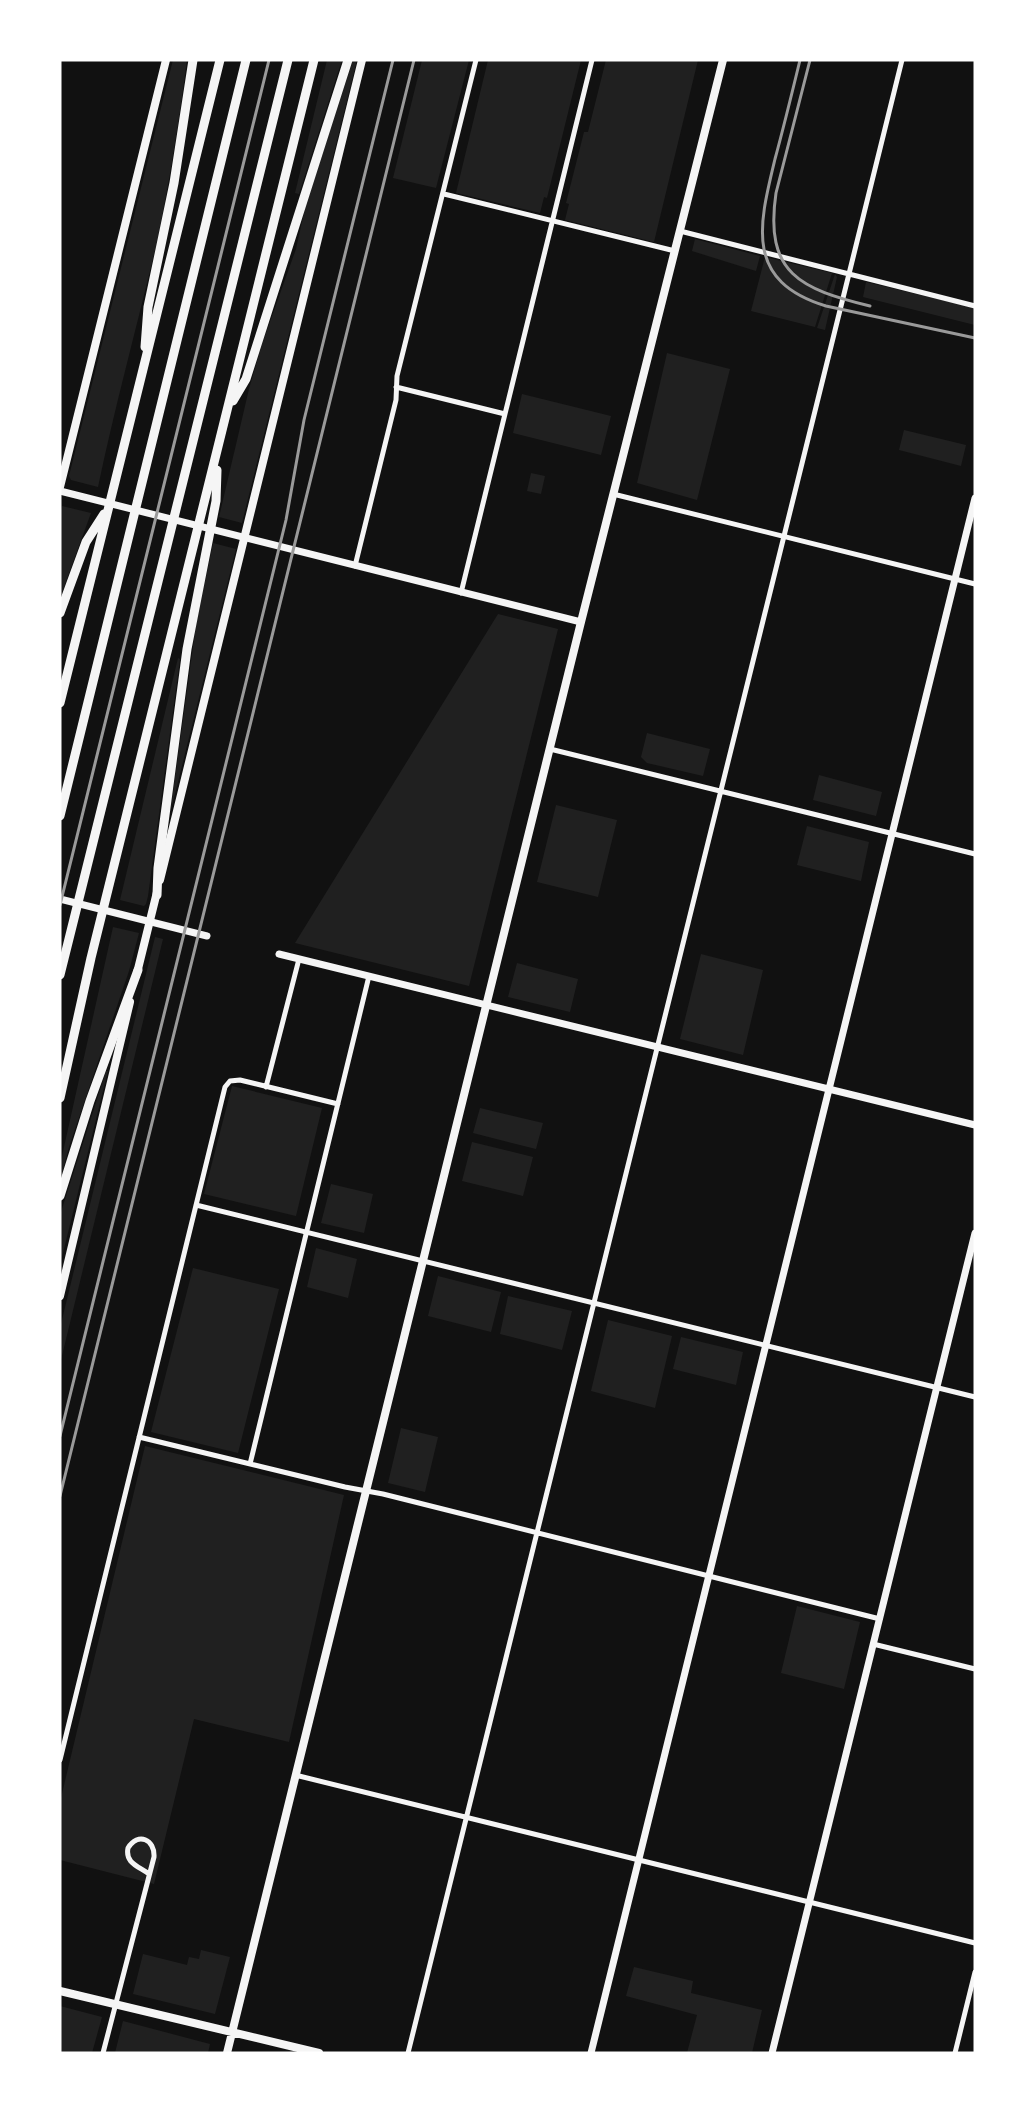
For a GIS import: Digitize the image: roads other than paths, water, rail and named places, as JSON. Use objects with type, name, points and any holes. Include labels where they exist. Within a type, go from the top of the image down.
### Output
[{"type":"highway","points":[[143,374],[148,307],[174,183],[193,60]]},
{"type":"highway","points":[[60,703],[220,60]]},
{"type":"highway","points":[[60,816],[246,60]]},
{"type":"highway","points":[[60,975],[288,60]]},
{"type":"highway","points":[[60,1098],[91,958],[314,60]]},
{"type":"highway","points":[[226,414],[246,379],[348,60]]},
{"type":"highway","points":[[157,895],[158,868],[187,649],[216,501],[217,453]]},
{"type":"highway","points":[[60,613],[86,542],[109,507]]},
{"type":"highway","points":[[60,1196],[90,1101],[138,970]]},
{"type":"main road","points":[[60,489],[166,60]]},
{"type":"main road","points":[[60,1296],[362,60]]},
{"type":"main road","points":[[227,2053],[580,622],[723,60]]},
{"type":"main road","points":[[60,1991],[319,2053]]},
{"type":"street","points":[[355,566],[396,400],[397,376],[476,60]]},
{"type":"street","points":[[461,592],[592,60]]},
{"type":"street","points":[[408,2053],[902,60]]},
{"type":"street","points":[[444,194],[675,251]]},
{"type":"street","points":[[680,231],[975,306]]},
{"type":"street","points":[[396,387],[505,414]]},
{"type":"street","points":[[60,489],[580,622]]},
{"type":"street","points":[[613,494],[975,584]]},
{"type":"street","points":[[591,2053],[975,498]]},
{"type":"street","points":[[550,749],[975,854]]},
{"type":"street","points":[[60,899],[207,936]]},
{"type":"street","points":[[279,954],[975,1125]]},
{"type":"street","points":[[266,1087],[299,959]]},
{"type":"street","points":[[250,1464],[369,976]]},
{"type":"street","points":[[60,1760],[225,1087],[230,1082],[240,1080],[338,1104]]},
{"type":"street","points":[[196,1205],[975,1397]]},
{"type":"street","points":[[772,2053],[975,1233]]},
{"type":"street","points":[[139,1437],[880,1619]]},
{"type":"street","points":[[873,1644],[975,1669]]},
{"type":"street","points":[[295,1775],[975,1942]]},
{"type":"street","points":[[104,2053],[154,1857],[154,1850],[150,1842],[145,1839],[134,1840],[128,1848],[128,1858],[133,1865],[149,1874]]},
{"type":"street","points":[[955,2053],[975,1972]]},
{"type":"railway","points":[[60,905],[269,60]]},
{"type":"railway","points":[[60,1436],[286,520],[304,420],[393,60]]},
{"type":"railway","points":[[60,1496],[414,60]]},
{"type":"railway","points":[[800,60],[765,206],[762,228],[764,248],[770,266],[781,282],[800,295],[826,306],[975,338]]},
{"type":"railway","points":[[810,60],[776,193],[774,220],[776,242],[782,260],[793,274],[807,284],[825,293],[870,306]]}]
